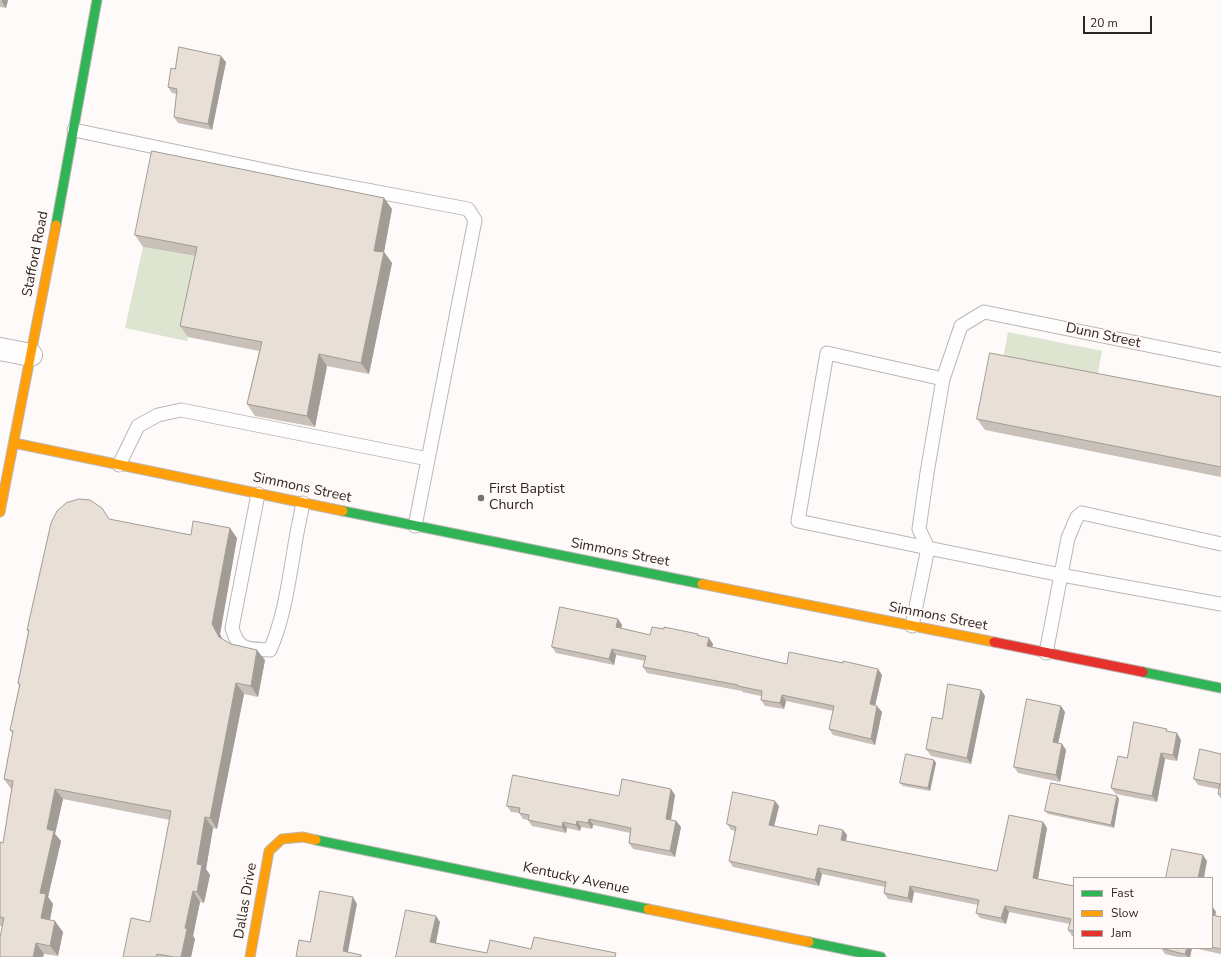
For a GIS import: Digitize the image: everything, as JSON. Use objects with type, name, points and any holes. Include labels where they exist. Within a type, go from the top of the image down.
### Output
[{"type":"street","name":"Stafford Road","points":[[0,512],[74,130],[97,0]]},
{"type":"street","points":[[0,349],[31,355]]},
{"type":"street","name":"Simmons Street","points":[[14,443],[415,526],[1221,688]]},
{"type":"street","name":"Kentucky Avenue","points":[[269,851],[282,839],[303,837],[881,957]]},
{"type":"street","name":"Dallas Drive","points":[[250,957],[269,851]]},
{"type":"lane","points":[[74,130],[292,176],[468,209],[475,220],[415,526]]},
{"type":"lane","name":"Dunn Street","points":[[943,379],[961,326],[984,312],[1221,360]]},
{"type":"lane","points":[[912,626],[928,548],[919,529],[943,379],[827,353],[798,521],[928,548],[1060,575],[1221,604]]},
{"type":"lane","points":[[119,465],[138,426],[158,415],[180,410],[428,459]]},
{"type":"lane","points":[[258,494],[232,628],[234,638],[240,645],[248,648],[270,650],[277,635],[283,612],[303,503]]},
{"type":"lane","points":[[1046,653],[1068,538],[1077,517],[1082,513],[1221,544]]},
{"type":"green space","points":[[143,247],[205,258],[187,341],[125,328]]},
{"type":"green space","points":[[1008,332],[1102,351],[1096,383],[1002,365]]},
{"type":"building","points":[[179,47],[221,56],[208,124],[174,117],[177,89],[168,87],[171,68],[175,69]]},
{"type":"building","points":[[152,151],[384,198],[374,251],[384,252],[361,363],[319,354],[307,416],[247,404],[262,342],[180,326],[197,247],[135,235]]},
{"type":"building","points":[[990,353],[1221,397],[1221,467],[977,419]]},
{"type":"building","points":[[79,499],[90,500],[102,508],[109,519],[191,535],[193,521],[230,528],[212,624],[219,637],[231,644],[257,650],[251,686],[236,683],[210,818],[205,817],[197,864],[202,865],[197,892],[193,891],[185,928],[187,929],[181,957],[157,954],[156,957],[123,957],[131,918],[150,922],[171,811],[55,789],[47,829],[54,831],[40,893],[46,894],[41,918],[55,921],[50,946],[36,943],[33,957],[0,957],[0,937],[4,918],[0,917],[0,842],[3,843],[13,781],[4,779],[13,731],[10,730],[20,684],[18,683],[29,630],[27,630],[51,523],[57,511],[66,503]]},
{"type":"building","points":[[560,607],[618,619],[616,627],[650,635],[652,627],[664,629],[664,627],[698,634],[697,635],[709,638],[707,646],[787,664],[789,652],[843,663],[843,661],[878,669],[870,704],[877,706],[871,739],[829,729],[834,706],[782,695],[780,703],[761,700],[762,691],[643,667],[646,656],[612,649],[609,659],[552,647]]},
{"type":"building","points":[[948,684],[981,690],[967,758],[926,749],[932,717],[942,719]]},
{"type":"building","points":[[1027,699],[1061,706],[1053,742],[1062,744],[1056,775],[1014,767]]},
{"type":"building","points":[[1134,722],[1167,729],[1166,731],[1177,733],[1173,755],[1161,753],[1152,796],[1111,788],[1118,756],[1127,758]]},
{"type":"building","points":[[1200,749],[1221,754],[1221,794],[1218,794],[1220,784],[1194,779]]},
{"type":"building","points":[[906,754],[934,760],[928,788],[900,783]]},
{"type":"building","points":[[513,775],[619,796],[622,779],[671,789],[666,819],[676,821],[670,851],[629,843],[631,828],[589,819],[588,823],[577,821],[576,825],[563,822],[562,827],[528,820],[529,815],[519,813],[520,808],[507,806]]},
{"type":"building","points":[[1051,783],[1117,796],[1111,825],[1045,811]]},
{"type":"building","points":[[733,792],[775,801],[769,825],[817,835],[819,825],[843,830],[841,840],[997,871],[1009,815],[1043,822],[1033,878],[1073,886],[1073,931],[1068,930],[1071,919],[1005,906],[1001,918],[976,913],[979,900],[910,886],[908,898],[884,893],[886,882],[818,868],[815,880],[729,861],[736,827],[727,824]]},
{"type":"building","points":[[1172,849],[1203,855],[1198,877],[1166,877]]},
{"type":"building","points":[[320,891],[353,897],[343,951],[361,955],[361,957],[296,957],[299,940],[310,942]]},
{"type":"building","points":[[406,910],[436,916],[430,942],[487,953],[490,940],[531,949],[534,937],[616,953],[615,957],[396,957]]},
{"type":"building","points":[[1213,915],[1221,917],[1221,949],[1213,947]]},
{"type":"building","points":[[1165,949],[1187,949],[1185,954]]},
{"type":"traffic: fast","points":[[56,225],[97,0]]},
{"type":"traffic: fast","points":[[343,511],[702,584]]},
{"type":"traffic: fast","points":[[1143,672],[1221,688]]},
{"type":"traffic: fast","points":[[316,840],[648,909]]},
{"type":"traffic: fast","points":[[809,942],[881,957]]},
{"type":"traffic: slow","points":[[0,512],[56,225]]},
{"type":"traffic: slow","points":[[14,443],[343,511]]},
{"type":"traffic: slow","points":[[702,584],[994,642]]},
{"type":"traffic: slow","points":[[250,957],[269,851],[282,839],[303,837],[316,840]]},
{"type":"traffic: slow","points":[[648,909],[809,942]]},
{"type":"traffic: jam","points":[[994,642],[1143,672]]},
{"type":"place","name":"First Baptist Church","points":[[481,498]]}]
